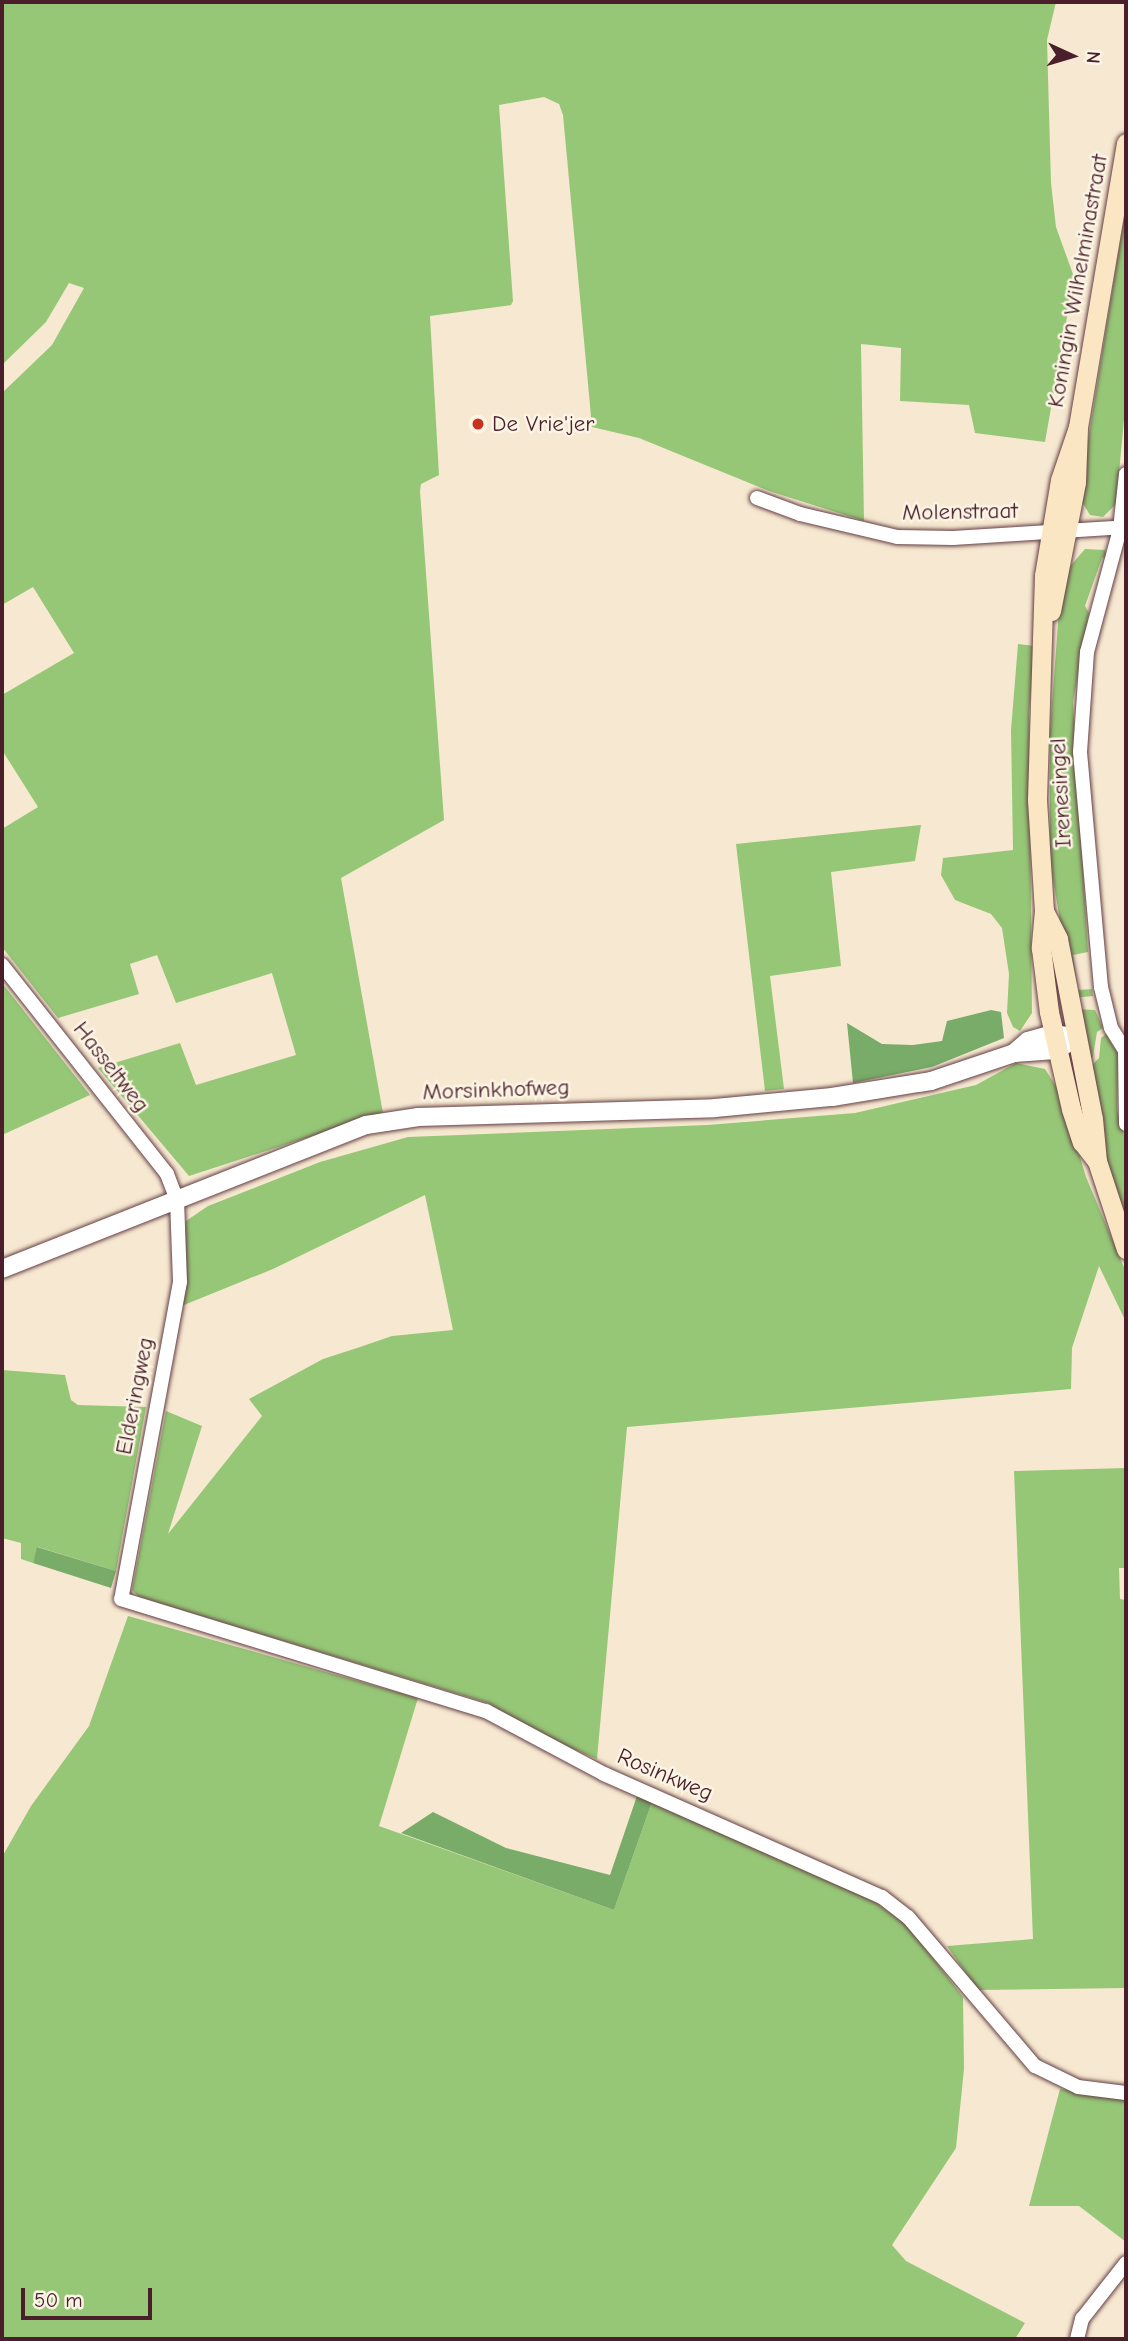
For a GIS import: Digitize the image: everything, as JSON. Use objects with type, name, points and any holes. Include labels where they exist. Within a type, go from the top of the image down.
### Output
[{"type":"main road","name":"Koningin Wilhelminastraat","points":[[1097,1161],[1082,1142],[1055,1042],[1041,948],[1044,910],[1037,800],[1045,635],[1060,531],[1076,482],[1077,427],[1126,143]]},
{"type":"main road","name":"Koningin Wilhelminastraat","points":[[1044,910],[1058,939],[1093,1119],[1097,1161],[1126,1250]]},
{"type":"street","name":"Irenesingel","points":[[1126,474],[1123,528],[1087,652],[1080,752],[1100,976],[1111,1028],[1126,1052],[1126,1124]]},
{"type":"street","name":"Molenstraat","points":[[757,498],[800,514],[897,537],[1123,528]]},
{"type":"street","name":"Hasseltweg","points":[[2,965],[167,1174],[177,1200]]},
{"type":"street","name":"Morsinkhofweg","points":[[2,1269],[366,1125],[403,1118],[715,1108],[832,1097],[931,1081],[1014,1053],[1077,1038]]},
{"type":"street","name":"Elderingweg","points":[[121,1599],[180,1282],[177,1200]]},
{"type":"street","name":"Rosinkweg","points":[[121,1599],[486,1711],[604,1774],[883,1897],[908,1917],[1035,2066],[1078,2087],[1126,2093]]},
{"type":"street","points":[[1077,2339],[1082,2319],[1126,2263]]},
{"type":"green space","points":[[2,2],[1056,2],[1047,40],[1051,183],[1056,227],[1074,277],[1045,442],[975,433],[969,405],[900,401],[901,348],[861,344],[864,521],[769,491],[639,438],[592,427],[563,115],[559,104],[544,97],[499,105],[513,301],[511,305],[430,316],[439,475],[421,484],[420,491],[444,820],[341,878],[383,1113],[189,1176],[98,1068],[180,1043],[196,1085],[296,1055],[272,973],[176,1003],[157,955],[130,964],[139,994],[58,1018],[2,947],[2,829],[38,807],[2,750],[2,695],[74,653],[33,587],[2,605],[2,393],[52,345],[84,288],[69,283],[46,322],[2,365]]},
{"type":"green space","points":[[1126,206],[1126,399],[1116,504],[1103,517],[1090,515],[1079,497]]},
{"type":"green space","points":[[1085,549],[1105,550],[1107,556],[1102,558],[1085,606],[1089,613],[1073,702],[1088,952],[1073,955],[1078,990],[1092,989],[1093,996],[1073,998],[1050,861],[1050,731],[1060,597],[1066,571]]},
{"type":"green space","points":[[1018,644],[1035,646],[1029,711],[1032,1013],[1020,1031],[1013,1027],[1007,1013],[1009,974],[1002,928],[991,914],[955,900],[941,875],[943,858],[1013,850],[1011,730]]},
{"type":"green space","points":[[921,825],[915,861],[831,872],[841,966],[770,976],[784,1089],[765,1091],[736,844]]},
{"type":"green space","points":[[2,983],[90,1095],[2,1135]]},
{"type":"green space","points":[[1076,1009],[1095,1010],[1103,1028],[1097,1032],[1093,1057],[1086,1063]]},
{"type":"green space","points":[[991,1010],[1001,1012],[1004,1038],[932,1067],[853,1083],[847,1023],[882,1044],[913,1045],[942,1041],[947,1021]]},
{"type":"green space","points":[[1106,1034],[1118,1054],[1117,1110],[1126,1142],[1126,1219],[1112,1187],[1100,1134],[1092,1065],[1099,1058],[1101,1038]]},
{"type":"green space","points":[[1016,1063],[1045,1069],[1061,1094],[1086,1177],[1126,1272],[1126,1322],[1099,1266],[1072,1348],[1071,1389],[627,1427],[597,1759],[552,1740],[488,1703],[139,1597],[132,1590],[166,1411],[202,1426],[168,1534],[262,1416],[249,1399],[323,1359],[392,1336],[453,1330],[425,1195],[273,1269],[179,1307],[186,1221],[208,1206],[320,1162],[408,1137],[707,1125],[855,1113],[976,1085]]},
{"type":"green space","points":[[2,1370],[65,1375],[71,1400],[78,1405],[146,1407],[116,1571],[38,1547],[33,1563],[21,1559],[21,1543],[2,1538]]},
{"type":"green space","points":[[1126,1468],[1126,1568],[1119,1568],[1120,1599],[1126,1600],[1126,1988],[978,1990],[947,1946],[1033,1939],[1014,1471]]},
{"type":"green space","points":[[37,1547],[116,1571],[111,1588],[33,1563]]},
{"type":"green space","points":[[128,1616],[418,1698],[379,1826],[614,1910],[653,1799],[865,1895],[908,1926],[963,1997],[964,2069],[956,2148],[892,2245],[906,2261],[1025,2323],[1015,2339],[2,2339],[2,1857],[31,1806],[89,1726]]},
{"type":"green space","points":[[638,1793],[653,1799],[614,1910],[401,1833],[433,1812],[506,1848],[610,1875]]},
{"type":"green space","points":[[1060,2089],[1126,2097],[1126,2242],[1079,2206],[1029,2206]]},
{"type":"place","name":"De Vrie'jer","points":[[478,424]]}]
